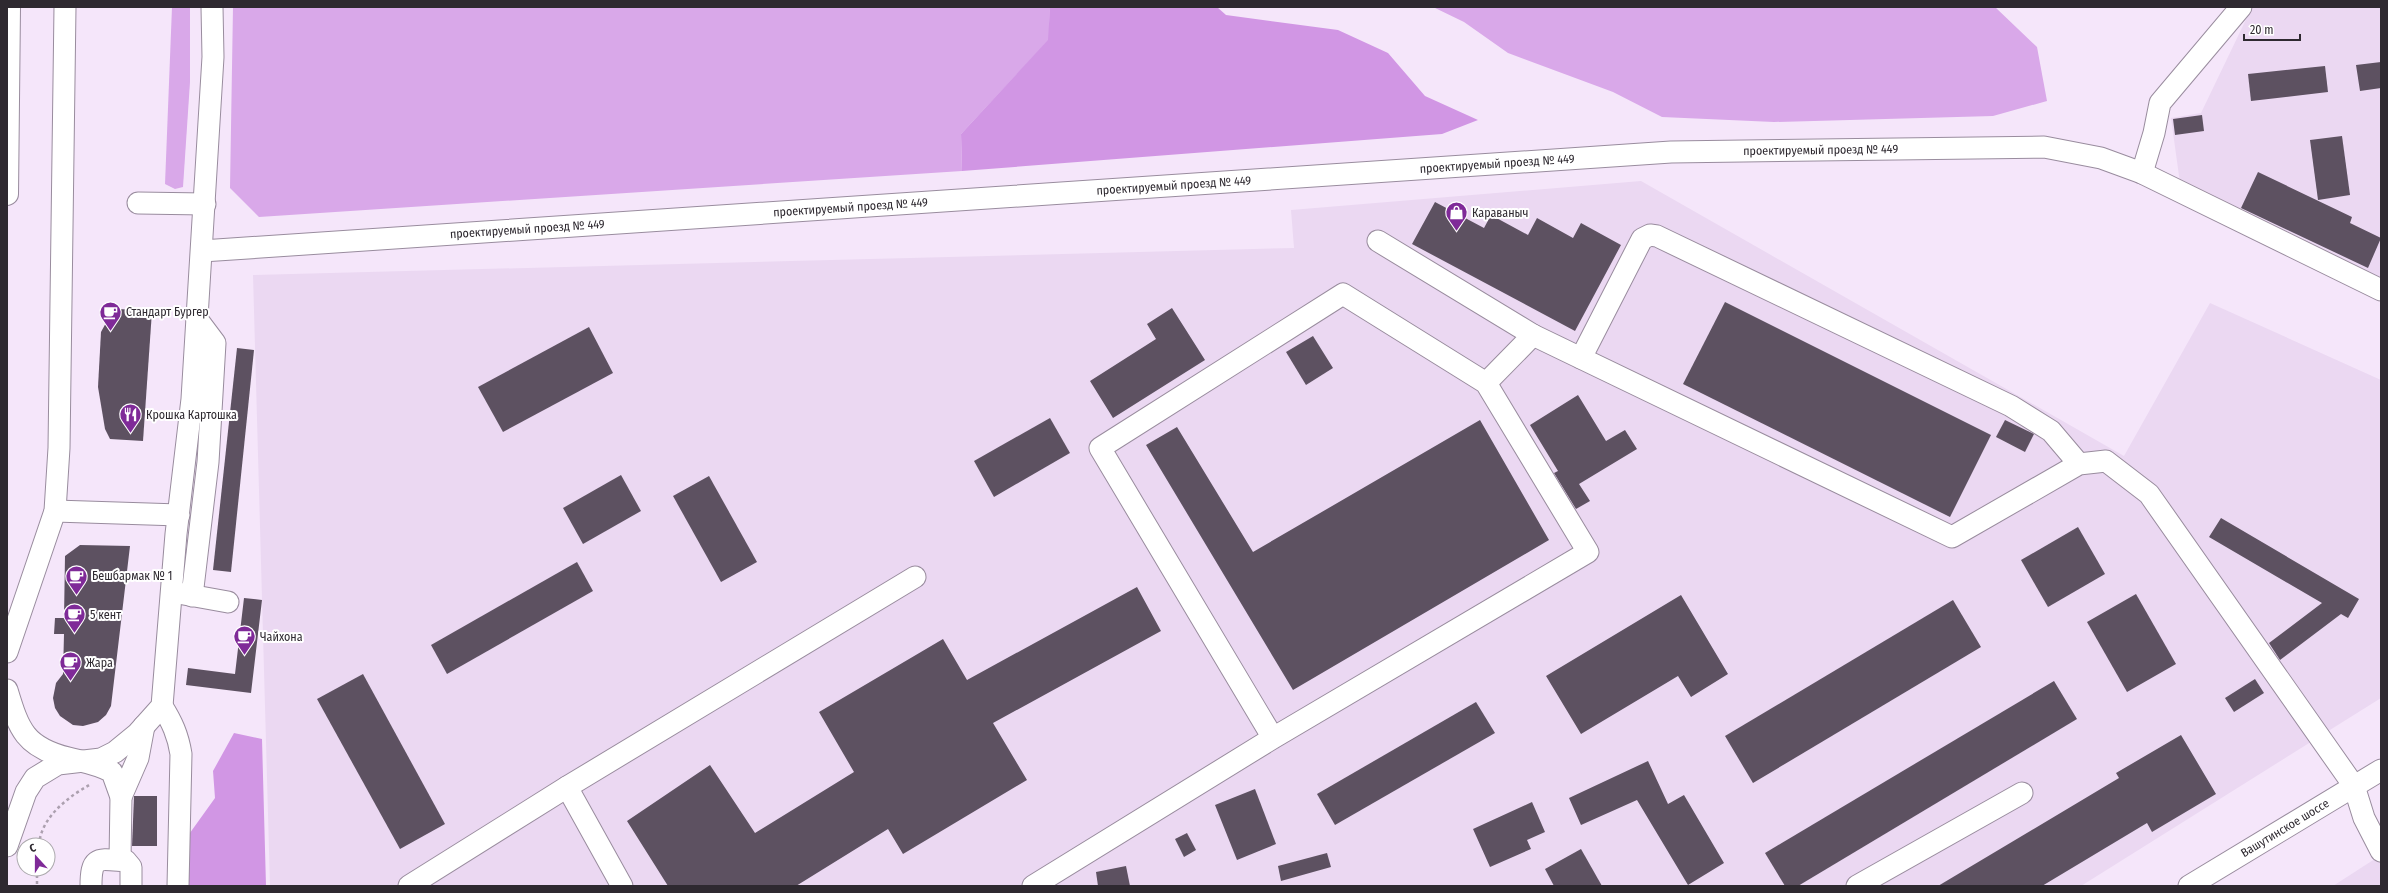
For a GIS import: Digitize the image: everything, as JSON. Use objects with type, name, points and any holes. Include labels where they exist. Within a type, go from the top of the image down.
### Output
[{"type":"highway","points":[[7,194],[9,7]]},
{"type":"street","points":[[7,652],[54,511],[59,448],[66,7]]},
{"type":"street","points":[[182,594],[178,515],[192,399],[202,251],[213,57],[212,7]]},
{"type":"street","points":[[2142,173],[2154,133],[2160,103],[2241,7]]},
{"type":"street","name":"проектируемый проезд № 449","points":[[202,251],[1671,152],[2044,147],[2101,158],[2142,173],[2381,290]]},
{"type":"street","points":[[138,203],[205,204]]},
{"type":"street","points":[[1581,358],[1642,239],[1650,235],[1657,236],[2011,406],[2052,431],[2079,464]]},
{"type":"street","points":[[1378,241],[1533,335],[1952,537],[2079,464],[2106,460],[2149,494],[2354,786],[2364,818],[2381,851]]},
{"type":"street","points":[[1034,886],[1273,738],[1588,552],[1486,383],[1343,294],[1100,448],[1273,738]]},
{"type":"street","points":[[7,846],[26,792],[35,778],[58,764],[101,759],[115,752],[144,726],[162,706],[208,462],[215,343],[197,319]]},
{"type":"street","points":[[1486,383],[1533,335]]},
{"type":"street","points":[[54,511],[178,515]]},
{"type":"street","points":[[409,886],[567,787],[916,577]]},
{"type":"street","points":[[182,594],[228,602]]},
{"type":"street","points":[[7,690],[27,739],[42,750],[69,758],[86,760],[112,772],[120,797],[120,860]]},
{"type":"street","points":[[162,706],[172,721],[178,738],[181,754],[178,886]]},
{"type":"street","points":[[120,797],[138,758],[144,726]]},
{"type":"street","name":"Вашутинское шоссе","points":[[2189,886],[2381,770]]},
{"type":"street","points":[[567,787],[622,886]]},
{"type":"street","points":[[1857,886],[2022,792]]},
{"type":"street","points":[[91,886],[91,867],[98,860],[126,861],[131,867],[131,886]]},
{"type":"path","points":[[41,837],[45,824],[56,809],[83,788],[112,772]]},
{"type":"shaded area","points":[[172,7],[190,7],[190,82],[183,187],[175,189],[165,184]]},
{"type":"shaded area","points":[[233,7],[1050,7],[1049,40],[961,134],[962,171],[259,217],[230,188]]},
{"type":"shaded area","points":[[1050,7],[1217,7],[1226,15],[1338,30],[1388,53],[1425,96],[1478,120],[1442,134],[962,171],[961,134],[1048,40]]},
{"type":"shaded area","points":[[1433,7],[1995,7],[2037,47],[2047,101],[1993,116],[1774,122],[1662,117],[1613,92],[1508,53],[1464,22]]},
{"type":"shaded area","points":[[2252,7],[2381,7],[2381,281],[2180,183],[2171,118],[2201,113]]},
{"type":"shaded area","points":[[1641,181],[2124,456],[2210,303],[2381,380],[2381,698],[2081,886],[270,886],[253,275],[1294,248],[1291,210]]},
{"type":"shaded area","points":[[234,733],[262,739],[266,886],[187,886],[182,844],[215,798],[213,771]]},
{"type":"shaded area","points":[[2381,855],[2381,886],[2333,886]]},
{"type":"building","points":[[2381,62],[2381,88],[2360,91],[2356,65]]},
{"type":"building","points":[[2325,66],[2328,92],[2251,101],[2248,74]]},
{"type":"building","points":[[2202,115],[2204,131],[2175,135],[2173,119]]},
{"type":"building","points":[[2342,136],[2350,195],[2318,200],[2310,140]]},
{"type":"building","points":[[2258,172],[2352,217],[2350,223],[2381,238],[2368,268],[2241,208]]},
{"type":"building","points":[[1435,202],[1484,228],[1491,215],[1528,235],[1537,218],[1573,238],[1581,223],[1621,245],[1575,331],[1412,244]]},
{"type":"building","points":[[1725,302],[1991,435],[1950,517],[1683,384]]},
{"type":"building","points":[[1172,308],[1205,360],[1113,418],[1090,381],[1156,339],[1147,324]]},
{"type":"building","points":[[119,309],[152,311],[143,441],[110,439],[105,429],[98,387],[101,332],[107,321]]},
{"type":"building","points":[[589,327],[613,373],[503,432],[478,387]]},
{"type":"building","points":[[1313,336],[1333,368],[1306,385],[1286,352]]},
{"type":"building","points":[[237,348],[254,350],[231,572],[213,570]]},
{"type":"building","points":[[1578,395],[1606,441],[1625,430],[1637,449],[1579,484],[1590,501],[1576,509],[1554,473],[1558,471],[1530,425]]},
{"type":"building","points":[[1050,418],[1070,453],[994,497],[974,461]]},
{"type":"building","points":[[1480,420],[1549,540],[1293,690],[1146,445],[1177,427],[1253,552]]},
{"type":"building","points":[[2005,420],[2034,434],[2025,452],[1996,437]]},
{"type":"building","points":[[621,475],[641,511],[583,544],[563,508]]},
{"type":"building","points":[[709,476],[757,562],[721,582],[673,496]]},
{"type":"building","points":[[2221,518],[2359,599],[2348,618],[2341,614],[2280,660],[2269,643],[2322,603],[2209,537]]},
{"type":"building","points":[[2078,527],[2105,574],[2048,607],[2021,560]]},
{"type":"building","points":[[80,545],[130,546],[111,706],[106,715],[98,722],[83,726],[73,725],[60,716],[55,708],[53,698],[56,683],[63,674],[64,634],[54,634],[55,618],[64,618],[65,556]]},
{"type":"building","points":[[577,562],[593,591],[447,674],[431,645]]},
{"type":"building","points":[[1137,587],[1161,631],[993,723],[1027,780],[903,854],[888,829],[796,886],[668,886],[627,821],[710,765],[755,833],[854,772],[819,712],[943,639],[967,680]]},
{"type":"building","points":[[2136,594],[2176,664],[2127,692],[2087,622]]},
{"type":"building","points":[[1681,595],[1728,674],[1691,697],[1678,676],[1581,734],[1546,676]]},
{"type":"building","points":[[244,598],[262,600],[251,693],[186,685],[188,668],[235,674]]},
{"type":"building","points":[[1953,600],[1981,647],[1753,783],[1725,736]]},
{"type":"building","points":[[363,674],[445,824],[400,849],[317,699]]},
{"type":"building","points":[[2255,679],[2264,693],[2234,712],[2225,698]]},
{"type":"building","points":[[2054,681],[2077,719],[1798,886],[1785,886],[1765,853]]},
{"type":"building","points":[[1476,702],[1495,733],[1335,825],[1317,794]]},
{"type":"building","points":[[2181,735],[2216,794],[2152,832],[2147,823],[2042,886],[1938,886],[2119,778],[2116,773]]},
{"type":"building","points":[[1648,761],[1668,804],[1684,795],[1724,863],[1688,885],[1637,800],[1581,825],[1569,798]]},
{"type":"building","points":[[1255,789],[1276,844],[1237,860],[1215,805]]},
{"type":"building","points":[[134,796],[157,796],[157,846],[132,846]]},
{"type":"building","points":[[1532,802],[1545,832],[1527,840],[1531,849],[1490,867],[1473,829]]},
{"type":"building","points":[[1187,833],[1196,850],[1184,857],[1175,839]]},
{"type":"building","points":[[1581,849],[1602,886],[1554,886],[1545,869]]},
{"type":"building","points":[[1327,853],[1331,867],[1281,881],[1278,866]]},
{"type":"building","points":[[1126,866],[1130,886],[1098,886],[1096,872]]},
{"type":"place","name":"Караваныч","points":[[1457,232]]},
{"type":"place","name":"Стандарт Бургер","points":[[111,332]]},
{"type":"place","name":"Крошка Картошка","points":[[131,434]]},
{"type":"place","name":"Бешбармак № 1","points":[[77,596]]},
{"type":"place","name":"5 кент","points":[[74,634]]},
{"type":"place","name":"Чайхона","points":[[244,656]]},
{"type":"place","name":"Жара","points":[[70,682]]}]
